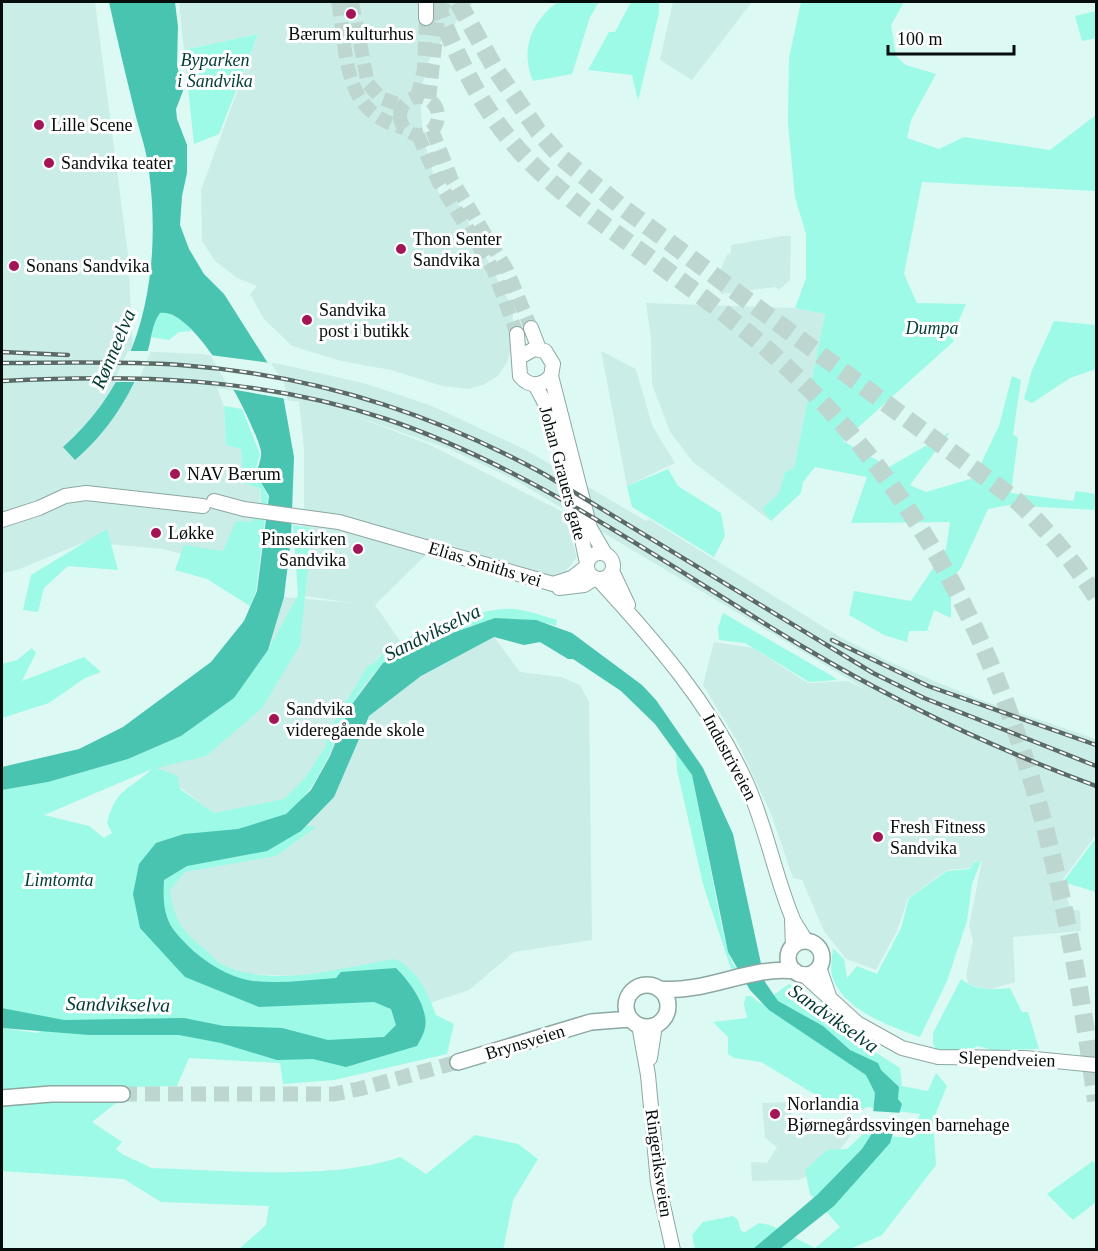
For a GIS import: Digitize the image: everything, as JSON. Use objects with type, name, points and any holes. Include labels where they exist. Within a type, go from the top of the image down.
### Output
[{"type":"main road","points":[[426,2],[426,18]]},
{"type":"main road","points":[[517,334],[520,357],[517,366],[520,376],[535,385],[541,384],[551,376],[554,369],[552,359],[539,349],[531,328]]},
{"type":"main road","points":[[520,357],[528,350],[539,349]]},
{"type":"main road","name":"Johan Grauers gate","points":[[551,376],[590,528],[604,552]]},
{"type":"main road","name":"Johan Grauers gate","points":[[535,385],[546,406],[566,468],[587,564]]},
{"type":"main road","name":"Elias Smiths vei","points":[[2,520],[33,509],[37,503],[61,489],[72,487],[208,503],[339,522],[553,584],[572,578],[587,564]]},
{"type":"main road","name":"Elias Smiths vei","points":[[380,534],[405,548],[502,579],[562,589],[584,585],[597,578]]},
{"type":"main road","points":[[604,552],[613,560],[612,572],[605,578],[597,578],[587,564],[594,554],[604,552]]},
{"type":"main road","name":"Industriveien","points":[[612,572],[632,613]]},
{"type":"main road","name":"Industriveien","points":[[597,578],[632,613],[694,693],[725,740],[760,816],[792,920],[793,959],[830,999],[867,1031],[892,1044],[918,1053]]},
{"type":"main road","points":[[659,989],[665,996],[667,1009],[662,1019],[655,1025],[634,1022],[626,1001],[633,990],[642,985],[671,990],[714,985],[762,974],[793,959],[814,943],[820,950],[822,958],[819,967],[812,973],[793,959]]},
{"type":"main road","points":[[819,967],[830,999]]},
{"type":"main road","points":[[667,1009],[714,985]]},
{"type":"main road","name":"Brynsveien","points":[[458,1062],[591,1022],[626,1001]]},
{"type":"main road","name":"Brynsveien","points":[[591,1022],[634,1022]]},
{"type":"main road","name":"Ringeriksveien","points":[[634,1022],[648,1075],[655,1163],[673,1250]]},
{"type":"main road","name":"Ringeriksveien","points":[[648,1075],[655,1025]]},
{"type":"main road","name":"Slependveien","points":[[918,1053],[956,1058],[1052,1059],[1096,1065]]},
{"type":"main road","points":[[2,1098],[51,1094],[122,1094]]},
{"type":"shaded area","points":[[2,2],[95,2],[128,255],[133,351],[201,354],[280,364],[367,384],[432,406],[526,450],[646,521],[649,519],[840,637],[894,664],[978,699],[1096,739],[1096,835],[1061,882],[1071,909],[1080,911],[1081,931],[1013,937],[1015,982],[988,990],[968,984],[966,975],[973,941],[969,926],[982,861],[974,861],[970,868],[947,870],[908,898],[897,931],[876,970],[846,959],[824,931],[802,880],[793,878],[771,814],[737,741],[703,685],[714,642],[753,648],[808,683],[848,681],[867,690],[513,479],[449,449],[349,414],[428,444],[563,512],[577,557],[557,583],[440,541],[375,605],[408,652],[286,814],[213,813],[155,768],[181,736],[234,698],[268,650],[284,597],[353,603],[298,595],[304,510],[304,449],[299,402],[217,388],[224,406],[226,444],[241,449],[243,483],[261,489],[257,574],[163,549],[85,542],[17,570],[2,573]]},
{"type":"shaded area","points":[[109,2],[175,2],[178,27],[177,65],[183,91],[176,109],[177,119],[187,145],[187,173],[182,196],[180,225],[189,249],[204,274],[224,294],[281,384],[294,457],[291,538],[284,597],[268,650],[234,698],[181,736],[128,759],[48,782],[2,790],[2,767],[79,749],[123,727],[211,662],[244,621],[257,591],[269,496],[256,474],[261,451],[235,392],[221,368],[190,327],[174,316],[160,313],[134,383],[109,424],[75,460],[63,447],[90,419],[112,389],[129,356],[141,321],[149,285],[152,209],[148,164]]},
{"type":"shaded area","points":[[179,2],[474,2],[447,32],[428,62],[420,95],[423,138],[439,194],[454,198],[461,208],[512,308],[514,337],[507,362],[498,376],[483,385],[468,389],[442,386],[391,370],[341,361],[292,346],[264,319],[250,294],[257,286],[237,278],[215,261],[202,241],[201,190],[258,34],[184,50]]},
{"type":"shaded area","points":[[673,2],[752,2],[692,80],[660,60]]},
{"type":"shaded area","points":[[791,236],[790,280],[779,290],[775,287],[721,294],[717,278],[727,255],[731,253],[731,245]]},
{"type":"shaded area","points":[[646,303],[795,308],[825,314],[794,468],[785,472],[779,493],[763,509],[771,521],[693,462],[670,432],[652,384],[651,339]]},
{"type":"shaded area","points":[[601,351],[636,369],[652,425],[675,463],[627,486]]},
{"type":"shaded area","points":[[495,618],[536,620],[572,633],[642,685],[656,700],[703,768],[733,834],[765,982],[778,1001],[823,1026],[850,1050],[878,1063],[881,1070],[899,1087],[898,1099],[902,1104],[890,1143],[834,1206],[780,1249],[753,1249],[817,1195],[862,1149],[871,1135],[875,1093],[866,1075],[769,1010],[750,990],[728,952],[692,775],[655,724],[621,691],[573,659],[568,659],[540,642],[524,645],[494,637],[421,676],[369,716],[334,797],[301,831],[267,851],[187,866],[164,880],[165,912],[173,929],[198,955],[230,975],[253,981],[284,982],[336,978],[341,972],[396,968],[412,987],[424,1012],[425,1028],[417,1046],[346,1067],[313,1059],[277,1060],[221,1043],[179,1035],[89,1035],[2,1028],[2,1008],[64,1020],[184,1018],[224,1026],[282,1028],[328,1040],[384,1037],[396,1025],[391,1009],[374,1002],[259,1007],[185,977],[140,928],[133,894],[139,864],[156,843],[184,834],[238,829],[286,814],[311,790],[330,756],[350,707],[383,663],[455,632]]},
{"type":"shaded area","points":[[494,637],[520,672],[561,677],[580,685],[589,702],[592,940],[514,952],[469,990],[421,1006],[337,978],[224,973],[172,928],[164,880],[187,866],[301,831],[334,797],[369,716],[421,676]]},
{"type":"shaded area","points":[[787,1102],[792,1115],[798,1118],[800,1115],[851,1135],[839,1151],[805,1177],[798,1180],[752,1181],[751,1162],[767,1163],[777,1147],[765,1138],[762,1103]]},
{"type":"green space","points":[[558,2],[599,2],[590,17],[572,74],[533,81],[528,59],[530,37],[541,18]]},
{"type":"green space","points":[[631,2],[659,2],[659,13],[638,101],[632,75],[588,70],[609,32],[615,32]]},
{"type":"green space","name":"Dumpa","points":[[801,2],[904,2],[891,25],[896,56],[906,65],[936,74],[911,120],[907,138],[939,149],[964,137],[1050,150],[1096,115],[1096,191],[922,182],[904,274],[917,303],[966,304],[951,338],[954,341],[843,441],[889,467],[950,432],[910,485],[926,492],[974,478],[999,426],[1012,376],[1021,380],[1013,434],[1018,438],[1011,493],[1073,501],[1076,491],[1096,494],[1096,510],[1009,505],[988,509],[961,568],[951,579],[951,618],[934,610],[927,631],[909,631],[907,642],[884,635],[849,615],[854,591],[911,601],[946,549],[950,522],[851,523],[867,477],[815,467],[803,482],[801,493],[771,521],[762,509],[779,493],[785,472],[794,468],[825,314],[795,308],[806,278],[806,234],[795,197],[788,123],[789,58]]},
{"type":"green space","points":[[1096,11],[1096,38],[1082,41],[1075,16]]},
{"type":"green space","name":"Byparken i Sandvika","points":[[258,34],[219,134],[194,144],[184,50]]},
{"type":"green space","points":[[166,312],[185,322],[192,331],[179,332],[169,340],[151,337],[154,321],[160,313]]},
{"type":"green space","points":[[1054,321],[1096,325],[1096,369],[1070,378],[1032,403],[1024,399],[1032,370]]},
{"type":"green space","points":[[224,406],[242,409],[260,454],[255,472],[268,496],[256,591],[250,606],[207,579],[175,570],[184,545],[223,551],[236,521],[252,522],[261,502],[261,489],[243,483],[241,449],[226,445]]},
{"type":"green space","points":[[668,469],[678,486],[721,513],[725,536],[714,557],[632,507],[627,486]]},
{"type":"green space","name":"Limtomta","points":[[293,525],[312,528],[300,645],[262,708],[206,756],[156,768],[178,776],[180,789],[214,813],[284,799],[305,778],[326,746],[327,733],[368,666],[392,646],[445,623],[488,611],[516,609],[557,620],[556,626],[513,619],[473,625],[388,660],[366,682],[353,702],[312,786],[296,805],[276,821],[316,827],[276,856],[185,872],[170,890],[173,908],[183,929],[217,961],[227,967],[247,973],[289,976],[333,971],[395,959],[403,963],[416,975],[436,1015],[454,1024],[447,1054],[334,1080],[283,1084],[280,1063],[189,1058],[177,1086],[125,1087],[116,1103],[92,1122],[122,1142],[116,1149],[119,1152],[151,1168],[311,1172],[373,1164],[400,1157],[426,1174],[475,1135],[518,1144],[538,1159],[513,1200],[503,1250],[239,1249],[266,1225],[269,1206],[161,1202],[124,1179],[2,1171],[2,1028],[38,1033],[61,1020],[2,1008],[2,790],[48,782],[128,759],[181,736],[234,698],[268,650],[298,595]],"holes":[[[152,769],[124,791],[114,803],[107,823],[112,833],[104,838],[89,826],[44,815]]]},
{"type":"green space","points":[[107,529],[118,570],[68,566],[44,588],[38,612],[23,610],[31,575]]},
{"type":"green space","points":[[723,613],[837,680],[809,682],[745,643],[719,640],[718,628]]},
{"type":"green space","points":[[32,648],[36,653],[22,681],[84,657],[101,672],[85,678],[49,703],[2,718],[2,664],[17,660]]},
{"type":"green space","points":[[676,752],[692,775],[721,923],[728,952],[733,964],[739,970],[732,972],[703,884],[677,770]]},
{"type":"green space","points":[[1096,838],[1096,892],[1063,882]]},
{"type":"green space","points":[[981,861],[972,884],[967,921],[947,981],[920,1037],[871,1017],[840,992],[832,977],[833,948],[844,959],[847,978],[857,966],[877,974],[901,928],[909,898],[947,871],[970,869],[974,862]]},
{"type":"green space","points":[[961,979],[972,986],[984,989],[1010,988],[1022,1012],[1028,1012],[1039,1049],[992,1050],[977,1046],[966,1053],[937,1053],[933,1043],[933,1033]]},
{"type":"green space","points":[[789,984],[807,994],[844,1032],[900,1068],[902,1086],[928,1091],[936,1073],[947,1086],[933,1120],[936,1165],[882,1235],[848,1250],[695,1249],[692,1235],[703,1222],[733,1216],[738,1220],[741,1231],[745,1232],[759,1223],[770,1225],[815,1248],[840,1227],[810,1194],[805,1170],[827,1150],[847,1149],[863,1134],[911,1138],[920,1114],[867,1107],[858,1112],[839,1109],[761,1062],[734,1058],[728,1054],[728,1037],[713,1022],[747,1018],[744,1004],[746,996],[751,996],[761,1004]]},
{"type":"green space","points":[[1093,1161],[1096,1166],[1096,1202],[1073,1220],[1047,1194]]},
{"type":"pier","points":[[128,351],[151,351],[138,382],[114,382]]},
{"type":"pier","points":[[210,355],[271,363],[284,383],[287,399],[230,389]]},
{"type":"pier","points":[[871,1111],[903,1113],[899,1126],[869,1125]]},
{"type":"tunnel","points":[[338,2],[347,61],[358,95],[369,109],[383,120],[404,128]]},
{"type":"tunnel","points":[[352,2],[368,84],[381,98],[403,106]]},
{"type":"tunnel","points":[[435,2],[475,88],[495,121],[521,153],[569,198],[719,310],[795,375],[865,451],[923,533],[970,619],[1008,710],[1039,805],[1062,902],[1081,1001],[1096,1101]]},
{"type":"tunnel","points":[[429,99],[438,20],[444,2]]},
{"type":"tunnel","points":[[458,2],[496,70],[538,131],[562,158],[622,207],[1016,500],[1059,546],[1096,597]]},
{"type":"tunnel","points":[[417,97],[424,69],[426,18]]},
{"type":"tunnel","points":[[419,97],[432,103],[438,116],[432,129],[419,135],[406,129],[400,116],[406,103],[419,97]]},
{"type":"tunnel","points":[[432,130],[452,180],[507,270],[531,328]]},
{"type":"tunnel","points":[[418,135],[439,183],[493,269],[517,334]]},
{"type":"tunnel","points":[[122,1094],[334,1094],[458,1062]]},
{"type":"railway","points":[[2,352],[68,355]]},
{"type":"railway","points":[[2,363],[135,363],[228,370],[322,387],[413,415],[457,432],[544,474],[873,673],[924,698],[1096,766]]},
{"type":"railway","points":[[2,381],[99,378],[195,382],[291,394],[386,419],[442,440],[549,493],[601,522],[805,648],[876,688],[984,741],[1096,786]]},
{"type":"railway","points":[[832,640],[928,686],[1096,745]]},
{"type":"place","name":"Bærum kulturhus","points":[[351,14]]},
{"type":"place","name":"Lille Scene","points":[[39,125]]},
{"type":"place","name":"Sandvika teater","points":[[49,163]]},
{"type":"place","name":"Thon Senter Sandvika","points":[[401,249]]},
{"type":"place","name":"Sonans Sandvika","points":[[14,266]]},
{"type":"place","name":"Sandvika post i butikk","points":[[307,320]]},
{"type":"place","name":"NAV Bærum","points":[[175,474]]},
{"type":"place","name":"Løkke","points":[[156,533]]},
{"type":"place","name":"Pinsekirken Sandvika","points":[[358,549]]},
{"type":"place","name":"Sandvika videregående skole","points":[[274,719]]},
{"type":"place","name":"Fresh Fitness Sandvika","points":[[878,837]]},
{"type":"place","name":"Norlandia Bjørnegårdssvingen barnehage","points":[[775,1114]]},
{"type":"water label","name":"Rønneelva","points":[[113,349]]},
{"type":"water label","name":"Sandvikselva","points":[[432,632]]},
{"type":"water label","name":"Sandvikselva","points":[[118,1004]]},
{"type":"water label","name":"Sandvikselva","points":[[834,1018]]}]
